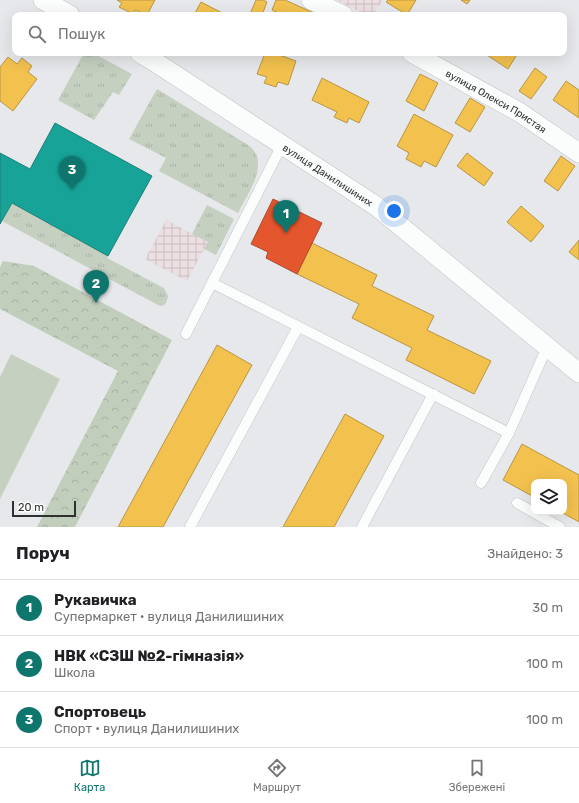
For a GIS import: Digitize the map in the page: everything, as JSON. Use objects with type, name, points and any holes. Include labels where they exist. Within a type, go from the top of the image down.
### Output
[{"type":"street","points":[[43,0],[65,12]]},
{"type":"street","points":[[311,0],[337,12]]},
{"type":"street","name":"вулиця Данилишиних","points":[[145,56],[379,209],[579,373]]},
{"type":"street","name":"вулиця Олекси Пристая","points":[[417,56],[519,112],[579,153]]},
{"type":"lane","points":[[186,334],[282,145]]},
{"type":"lane","points":[[212,283],[509,433]]},
{"type":"lane","points":[[190,527],[298,327]]},
{"type":"lane","points":[[481,483],[509,433],[548,347]]},
{"type":"lane","points":[[362,527],[433,394]]},
{"type":"lane","points":[[517,503],[560,527]]},
{"type":"shaded area","points":[[337,0],[383,0],[375,12],[360,12]]},
{"type":"shaded area","points":[[166,220],[208,242],[187,281],[145,259]]},
{"type":"green space","points":[[82,56],[99,56],[132,74],[119,95],[113,92],[94,120],[58,100]]},
{"type":"green space","points":[[157,89],[248,145],[255,152],[258,160],[258,169],[251,188],[238,213],[159,171],[166,158],[129,139]]},
{"type":"green space","points":[[12,203],[108,256],[107,258],[164,288],[168,296],[166,303],[160,306],[2,221]]},
{"type":"green space","points":[[207,205],[234,219],[216,255],[204,249],[208,242],[192,234]]},
{"type":"green space","points":[[3,261],[34,266],[172,340],[75,527],[37,527],[118,371],[0,309],[0,267]]},
{"type":"green space","points":[[11,354],[60,379],[0,499],[0,377]]},
{"type":"building: Житло","points":[[117,0],[155,0],[149,12],[140,12],[135,10],[134,12],[129,12],[119,7],[122,3]]},
{"type":"building: Житло","points":[[256,0],[263,0],[267,2],[263,12],[251,12]]},
{"type":"building: Житло","points":[[276,0],[285,0],[312,12],[276,12],[272,10]]},
{"type":"building: Житло","points":[[388,0],[416,0],[409,12],[402,12],[386,2]]},
{"type":"building: Житло","points":[[461,0],[470,0],[467,4]]},
{"type":"building: Житло","points":[[201,2],[220,12],[196,12]]},
{"type":"building: Житло","points":[[264,56],[282,56],[296,61],[288,85],[278,82],[276,87],[264,83],[267,77],[257,74]]},
{"type":"building: Житло","points":[[488,56],[516,56],[508,69]]},
{"type":"building: Житло","points":[[8,57],[17,64],[22,58],[32,66],[28,72],[37,79],[13,111],[0,101],[0,67]]},
{"type":"building: Житло","points":[[535,68],[547,77],[531,99],[519,91]]},
{"type":"building: Житло","points":[[420,74],[438,83],[424,111],[406,101]]},
{"type":"building: Житло","points":[[322,78],[369,102],[359,123],[349,118],[347,123],[334,117],[337,112],[312,100]]},
{"type":"building: Житло","points":[[566,81],[579,90],[579,118],[553,100]]},
{"type":"building: Житло","points":[[470,98],[485,107],[470,132],[455,123]]},
{"type":"building: Житло","points":[[414,114],[453,135],[436,167],[424,161],[421,167],[406,159],[409,153],[397,146]]},
{"type":"building: Житло","points":[[467,153],[493,173],[484,186],[457,166]]},
{"type":"building: Житло","points":[[561,156],[575,166],[558,191],[544,181]]},
{"type":"building: Житло","points":[[521,206],[544,226],[531,242],[507,222]]},
{"type":"building: Житло","points":[[579,240],[579,260],[569,252]]},
{"type":"building: Житло","points":[[312,243],[377,275],[372,286],[434,316],[427,330],[491,361],[474,394],[406,360],[412,348],[352,318],[359,304],[297,274]]},
{"type":"building: Житло","points":[[217,345],[252,365],[163,527],[118,527]]},
{"type":"building: Житло","points":[[345,414],[384,436],[334,527],[283,527]]},
{"type":"building: Житло","points":[[522,444],[579,475],[579,522],[566,515],[567,479],[531,479],[531,495],[503,480]]},
{"type":"building: Торгівля","points":[[273,199],[322,223],[297,274],[266,258],[268,252],[251,244]]},
{"type":"building: Установи","points":[[55,123],[152,176],[108,256],[12,203],[0,224],[0,153],[30,169]]},
{"type":"place","name":"Спортовець","points":[[72,189]]},
{"type":"place","name":"Рукавичка","points":[[286,233]]},
{"type":"place","name":"НВК «СЗШ №2-гімназія»","points":[[96,303]]}]
